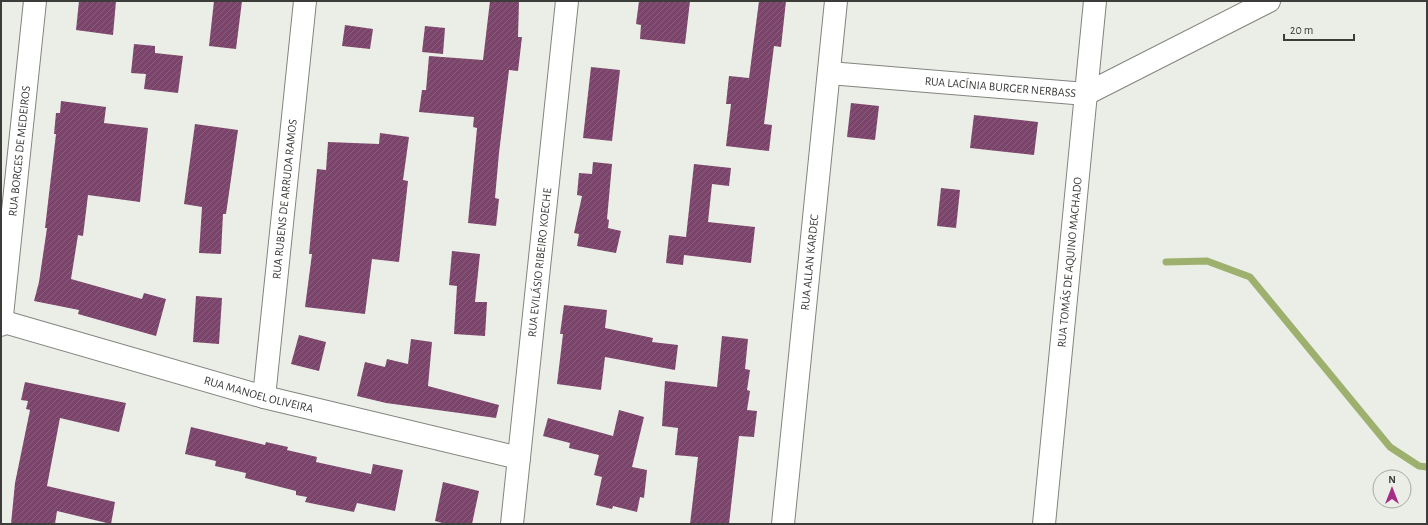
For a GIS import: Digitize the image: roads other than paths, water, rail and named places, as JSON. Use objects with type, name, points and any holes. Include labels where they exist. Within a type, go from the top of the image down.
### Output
[{"type":"street","name":"RUA BORGES DE MEDEIROS","points":[[1,325],[35,1]]},
{"type":"street","name":"RUA RUBENS DE ARRUDA RAMOS","points":[[264,397],[305,1]]},
{"type":"street","name":"RUA EVILÁSIO RIBEIRO KOECHE","points":[[512,524],[567,1]]},
{"type":"street","name":"RUA ALLAN KARDEC","points":[[783,524],[836,1]]},
{"type":"street","name":"RUA TOMÁS DE AQUINO MACHADO","points":[[1044,524],[1095,1]]},
{"type":"street","name":"RUA LACÍNIA BURGER NERBASS","points":[[829,73],[1086,94],[1269,1]]},
{"type":"street","name":"RUA MANOEL OLIVEIRA","points":[[1,321],[264,397],[519,458]]},
{"type":"waterway","points":[[1166,262],[1207,261],[1250,277],[1390,447],[1419,466],[1427,467]]}]
